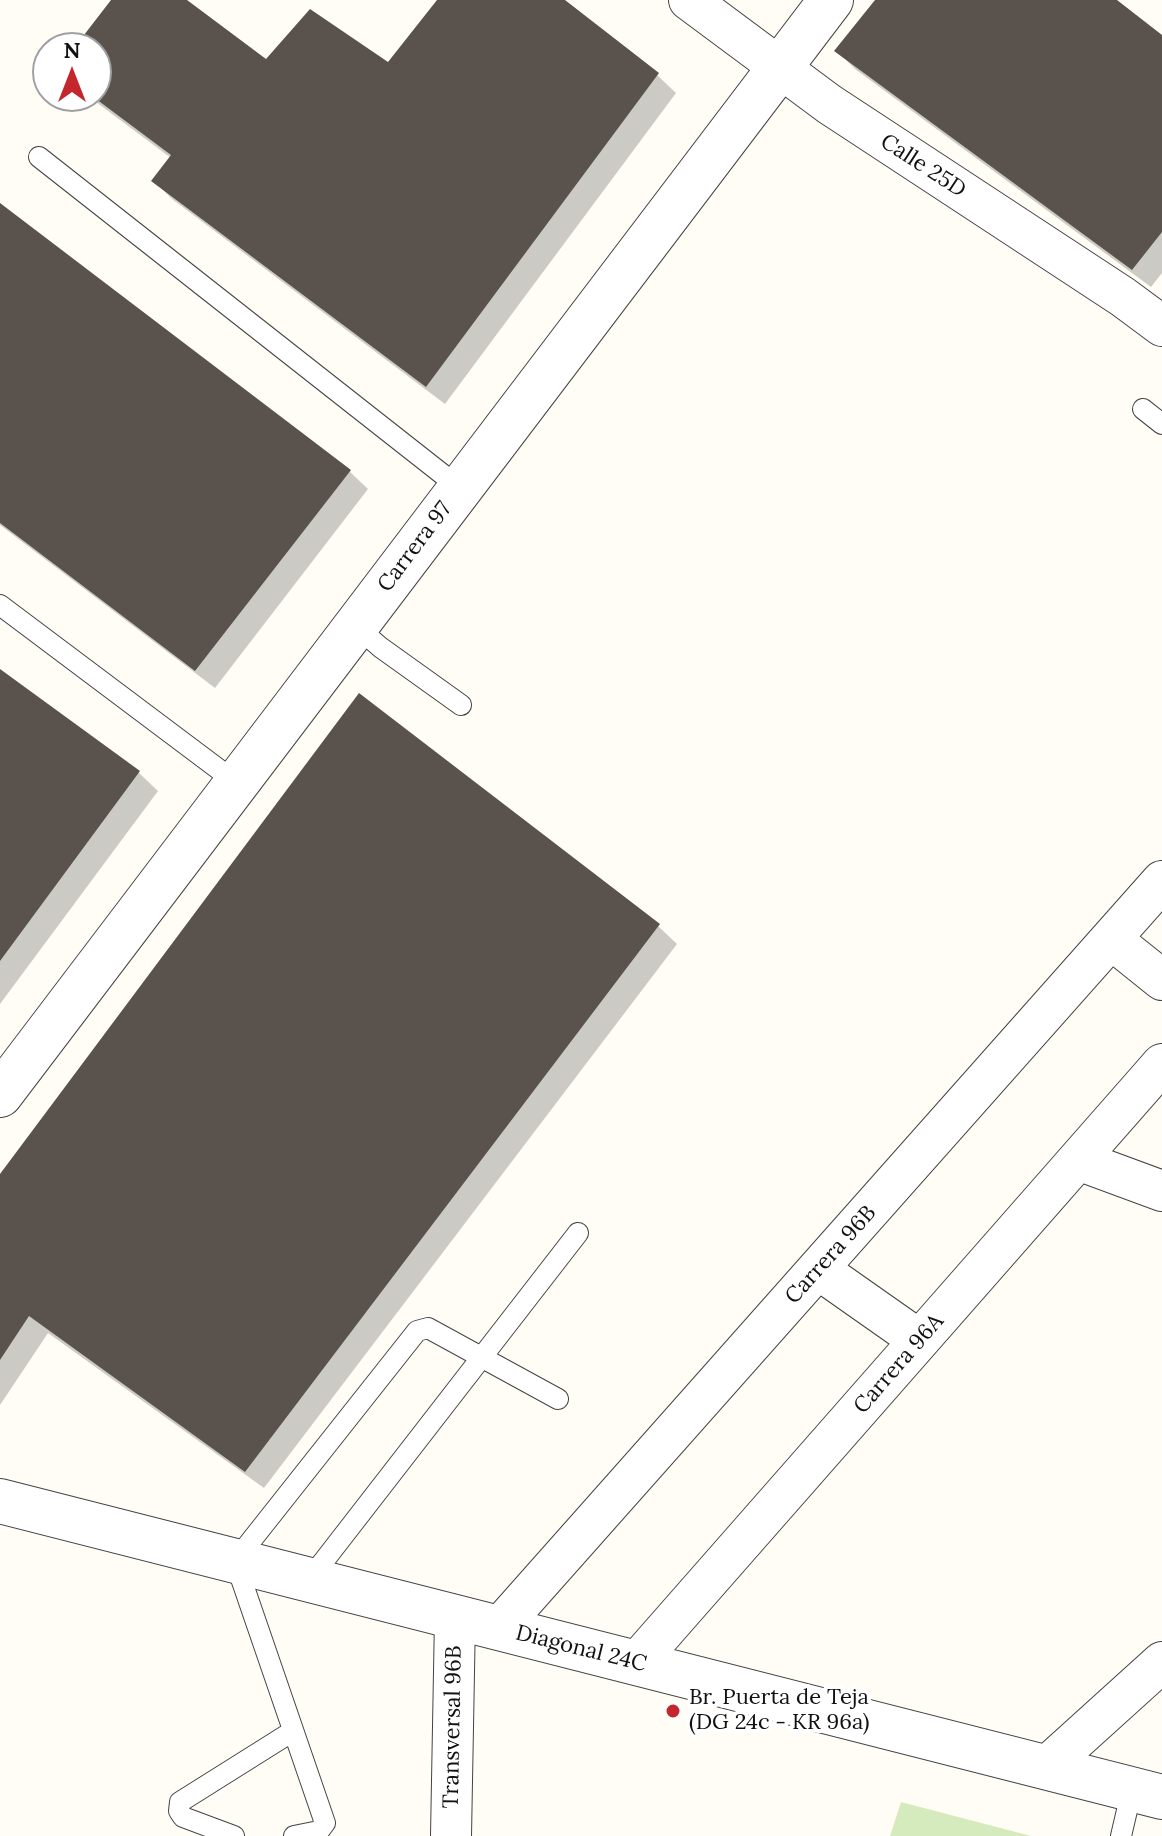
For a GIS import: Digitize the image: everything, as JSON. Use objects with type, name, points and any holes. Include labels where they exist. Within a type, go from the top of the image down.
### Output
[{"type":"street","name":"Calle 25D","points":[[689,0],[829,104],[1123,297],[1162,326]]},
{"type":"street","name":"Carrera 97","points":[[0,1095],[831,0]]},
{"type":"street","name":"Carrera 96B","points":[[499,1628],[1162,881]]},
{"type":"street","points":[[1111,939],[1162,980]]},
{"type":"street","name":"Carrera 96A","points":[[636,1663],[1162,1064]]},
{"type":"street","points":[[1078,1160],[1162,1191]]},
{"type":"street","points":[[818,1269],[919,1340]]},
{"type":"street","name":"Diagonal 24C","points":[[0,1501],[1147,1793]]},
{"type":"street","name":"Transversal 96B","points":[[451,1836],[455,1617]]},
{"type":"street","points":[[1046,1767],[1162,1662]]},
{"type":"lane","points":[[39,157],[460,488]]},
{"type":"lane","points":[[1143,409],[1162,424]]},
{"type":"lane","points":[[0,605],[237,783]]},
{"type":"lane","points":[[356,626],[461,705]]},
{"type":"lane","points":[[309,1580],[578,1233]]},
{"type":"lane","points":[[294,1836],[319,1831],[325,1823],[235,1561],[417,1331],[428,1328],[558,1399]]},
{"type":"lane","points":[[234,1836],[183,1817],[179,1811],[180,1802],[293,1731]]},
{"type":"lane","points":[[1121,1836],[1147,1793]]},
{"type":"green space","points":[[901,1802],[1031,1836],[890,1836]]},
{"type":"building","points":[[111,0],[187,0],[266,59],[310,9],[388,62],[437,0],[565,0],[659,73],[426,387],[151,181],[171,155],[112,111],[112,32],[86,32]]},
{"type":"building","points":[[875,0],[1117,0],[1162,35],[1162,232],[1132,270],[834,51]]},
{"type":"building","points":[[0,203],[351,470],[195,671],[0,523]]},
{"type":"building","points":[[0,669],[140,771],[0,961]]},
{"type":"building","points":[[359,693],[660,924],[245,1472],[29,1316],[0,1360],[0,1174]]},
{"type":"place","name":"Br. Puerta de Teja (DG 24c - KR 96a)","points":[[673,1711]]}]
